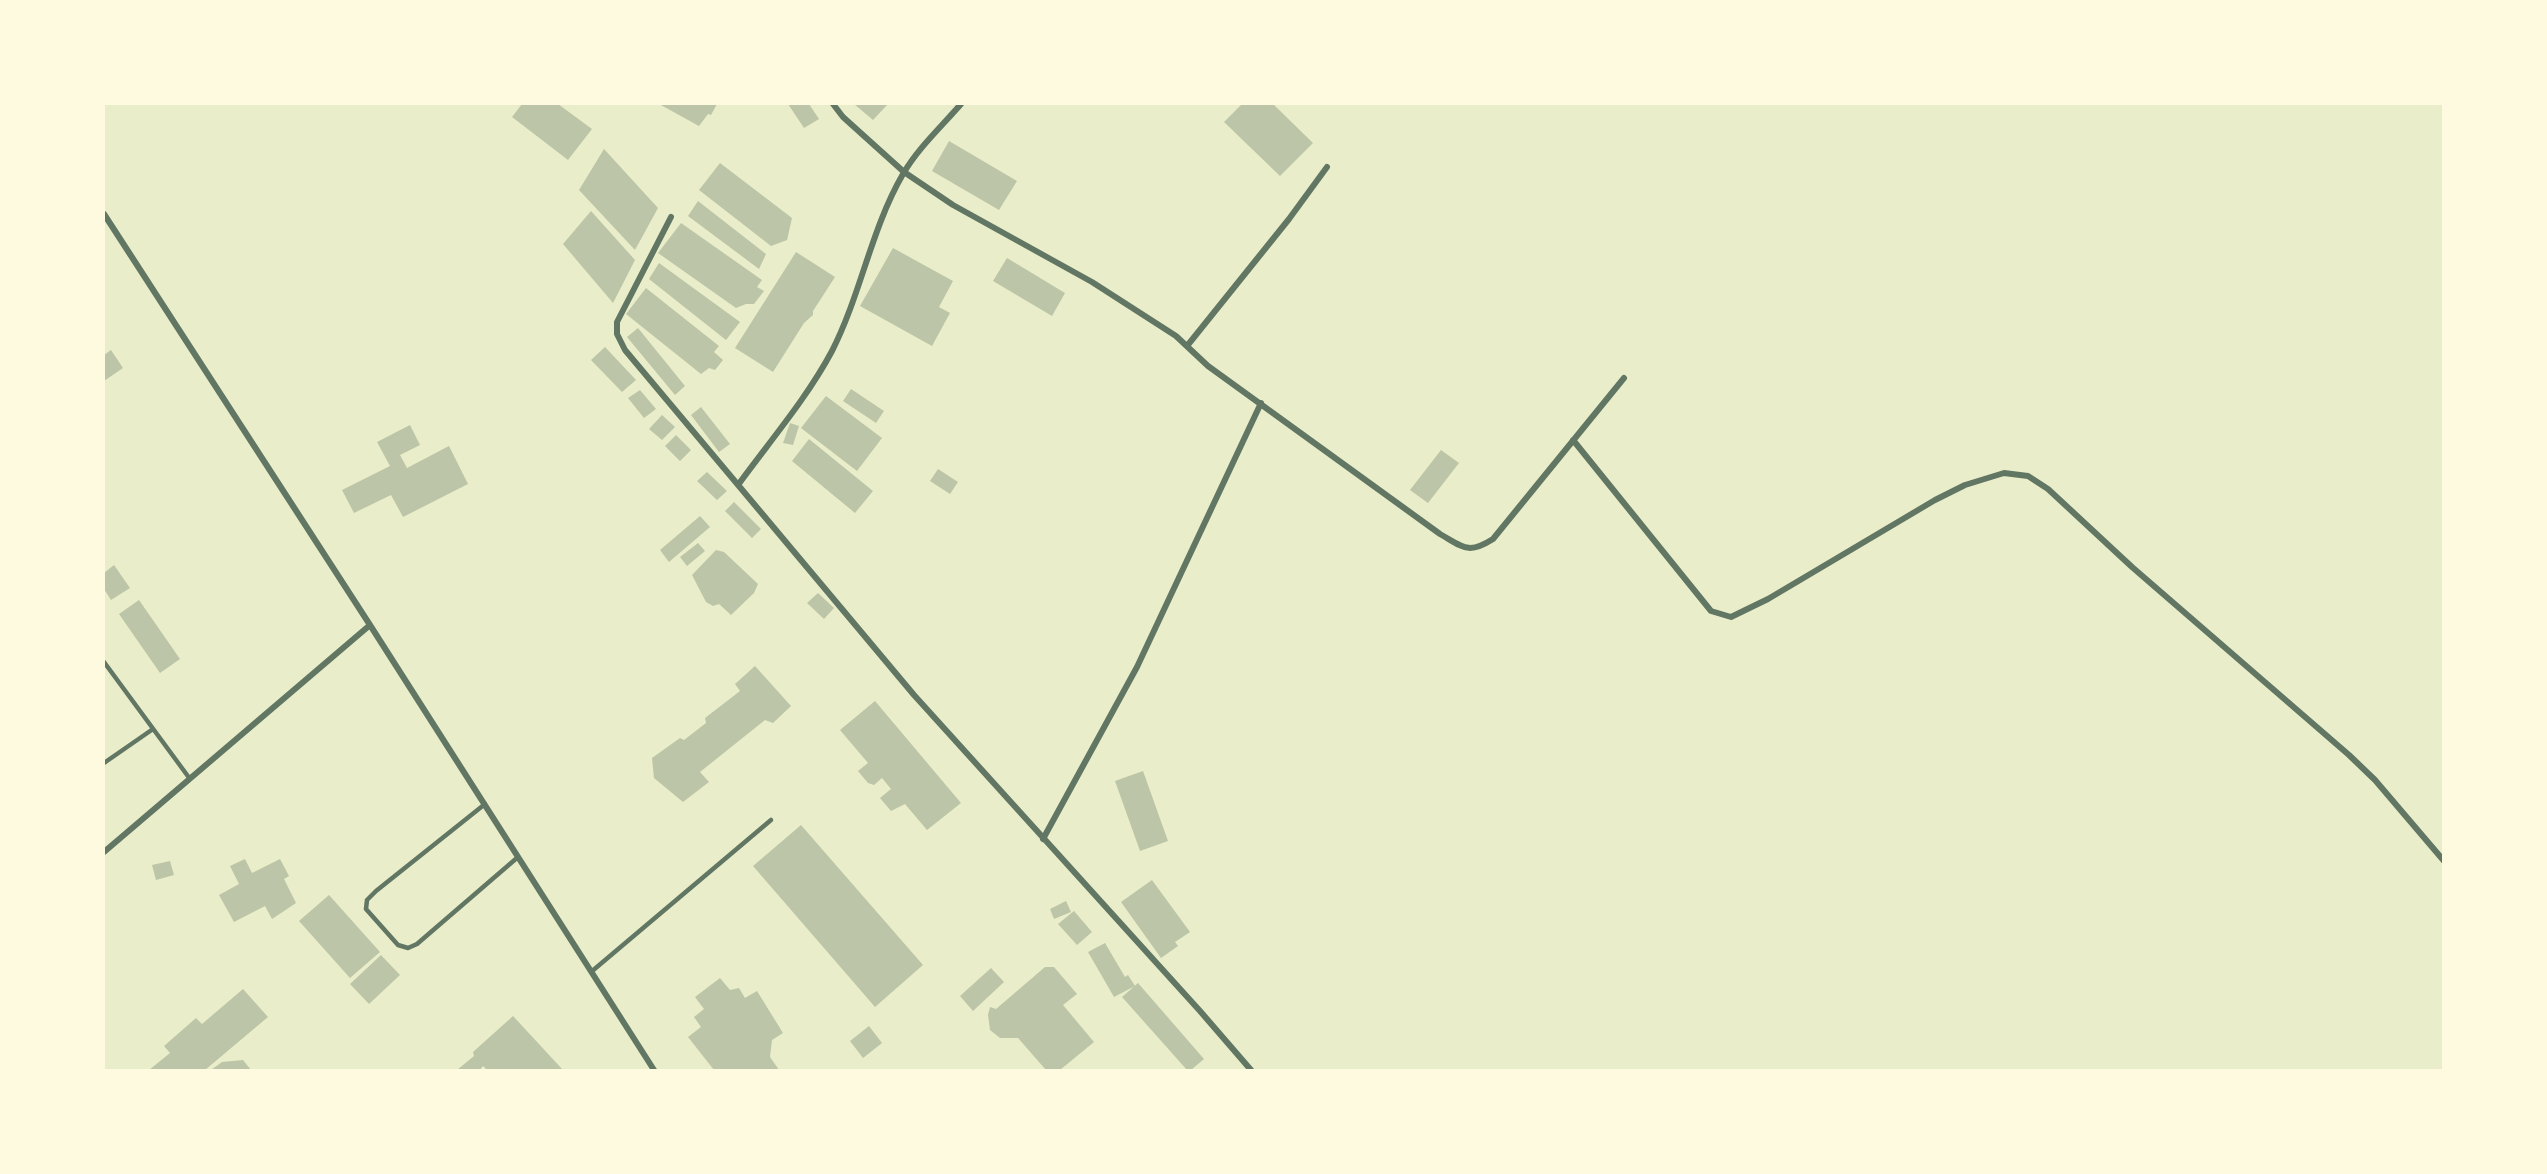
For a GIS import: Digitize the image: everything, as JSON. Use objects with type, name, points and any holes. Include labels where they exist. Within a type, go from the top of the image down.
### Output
[{"type":"street","points":[[833,104],[843,117],[904,172],[953,205],[1092,282],[1176,336],[1209,366],[1440,534],[1465,549],[1478,549],[1492,539],[1624,378]]},
{"type":"street","points":[[738,485],[802,398],[831,352],[846,319],[885,214],[904,172],[961,104]]},
{"type":"street","points":[[1187,346],[1289,219],[1327,167]]},
{"type":"street","points":[[104,214],[485,804],[654,1071]]},
{"type":"street","points":[[670,217],[616,322],[616,334],[626,350],[915,695],[1200,1011],[1251,1071]]},
{"type":"street","points":[[1043,839],[1137,667],[1260,403]]},
{"type":"street","points":[[1573,440],[1711,611],[1731,617],[1768,600],[1935,500],[1965,485],[2004,473],[2028,476],[2048,489],[2132,567],[2349,755],[2375,780],[2444,861]]},
{"type":"street","points":[[104,852],[370,625]]},
{"type":"lane","points":[[104,662],[190,779]]},
{"type":"lane","points":[[104,763],[153,729]]},
{"type":"lane","points":[[485,804],[376,891],[367,900],[366,909],[398,945],[408,948],[417,944],[518,857]]},
{"type":"lane","points":[[591,972],[771,820]]},
{"type":"building","points":[[522,104],[558,104],[592,129],[568,160],[512,117]]},
{"type":"building","points":[[659,104],[717,104],[711,115],[708,114],[699,126]]},
{"type":"building","points":[[788,104],[809,104],[819,119],[804,128]]},
{"type":"building","points":[[854,104],[888,104],[873,120]]},
{"type":"building","points":[[1242,104],[1273,104],[1313,143],[1280,176],[1224,122]]},
{"type":"building","points":[[949,141],[1017,181],[999,210],[932,171]]},
{"type":"building","points":[[604,149],[658,208],[635,250],[579,190]]},
{"type":"building","points":[[720,163],[792,218],[787,240],[771,246],[699,190]]},
{"type":"building","points":[[698,201],[766,254],[759,269],[688,216]]},
{"type":"building","points":[[591,211],[635,260],[613,303],[563,244]]},
{"type":"building","points":[[681,223],[762,280],[757,287],[764,291],[754,304],[736,308],[658,253]]},
{"type":"building","points":[[893,248],[953,281],[939,307],[950,313],[932,346],[860,306]]},
{"type":"building","points":[[796,252],[835,277],[813,311],[813,315],[804,323],[773,372],[735,348]]},
{"type":"building","points":[[1007,258],[1065,293],[1052,316],[993,281]]},
{"type":"building","points":[[659,263],[740,322],[726,340],[649,279]]},
{"type":"building","points":[[646,288],[719,346],[714,352],[723,360],[715,370],[709,368],[701,374],[626,314]]},
{"type":"building","points":[[638,328],[685,386],[675,395],[627,337]]},
{"type":"building","points":[[605,347],[636,380],[622,392],[591,360]]},
{"type":"building","points":[[111,350],[123,368],[104,381],[104,355]]},
{"type":"building","points":[[851,389],[884,411],[876,423],[843,401]]},
{"type":"building","points":[[640,390],[656,409],[644,418],[628,398]]},
{"type":"building","points":[[826,396],[882,438],[857,471],[801,428]]},
{"type":"building","points":[[701,407],[730,444],[719,452],[691,415]]},
{"type":"building","points":[[662,415],[675,427],[662,440],[649,429]]},
{"type":"building","points":[[790,423],[799,426],[793,445],[783,443]]},
{"type":"building","points":[[410,425],[420,445],[400,455],[407,468],[449,446],[468,484],[403,517],[391,495],[354,513],[342,490],[390,466],[377,442]]},
{"type":"building","points":[[676,435],[691,450],[680,461],[665,446]]},
{"type":"building","points":[[809,439],[873,491],[855,513],[792,461]]},
{"type":"building","points":[[1441,450],[1459,463],[1428,503],[1410,490]]},
{"type":"building","points":[[938,469],[958,482],[950,494],[930,481]]},
{"type":"building","points":[[707,472],[727,491],[717,500],[697,481]]},
{"type":"building","points":[[734,502],[761,529],[752,538],[725,511]]},
{"type":"building","points":[[700,516],[710,527],[669,562],[660,550]]},
{"type":"building","points":[[698,543],[705,551],[687,566],[680,557]]},
{"type":"building","points":[[716,550],[724,552],[758,584],[754,593],[731,615],[719,604],[713,606],[706,602],[692,575]]},
{"type":"building","points":[[114,565],[130,588],[111,600],[104,589],[104,573]]},
{"type":"building","points":[[818,593],[834,608],[824,619],[807,603]]},
{"type":"building","points":[[139,600],[180,659],[160,673],[119,614]]},
{"type":"building","points":[[755,666],[791,706],[773,723],[765,720],[700,772],[709,782],[683,802],[654,778],[652,758],[680,738],[684,740],[706,723],[705,718],[740,691],[735,684]]},
{"type":"building","points":[[875,701],[961,803],[927,830],[905,804],[891,811],[880,798],[891,789],[882,778],[874,785],[868,783],[858,771],[868,763],[840,730]]},
{"type":"building","points":[[1143,771],[1168,841],[1140,851],[1115,781]]},
{"type":"building","points":[[801,825],[923,965],[875,1007],[753,866]]},
{"type":"building","points":[[245,859],[252,873],[280,859],[289,876],[284,879],[296,903],[272,919],[265,906],[234,922],[219,895],[239,884],[230,866]]},
{"type":"building","points":[[170,861],[174,875],[156,880],[152,865]]},
{"type":"building","points":[[1152,880],[1190,932],[1175,942],[1178,946],[1161,958],[1121,902]]},
{"type":"building","points":[[329,895],[380,952],[350,978],[299,921]]},
{"type":"building","points":[[1066,901],[1071,912],[1054,919],[1050,909]]},
{"type":"building","points":[[1074,911],[1092,932],[1077,945],[1058,924]]},
{"type":"building","points":[[1105,943],[1125,977],[1128,975],[1135,986],[1114,997],[1088,952]]},
{"type":"building","points":[[381,955],[400,975],[369,1004],[350,984]]},
{"type":"building","points":[[1045,967],[1054,967],[1077,994],[1063,1005],[1094,1042],[1060,1070],[1046,1070],[1018,1038],[1000,1038],[990,1030],[988,1015],[990,1007],[996,1009]]},
{"type":"building","points":[[991,968],[1004,982],[973,1011],[960,996]]},
{"type":"building","points":[[720,978],[730,990],[739,988],[745,998],[757,991],[783,1033],[772,1040],[770,1057],[779,1070],[714,1070],[688,1037],[701,1027],[694,1017],[704,1009],[695,997]]},
{"type":"building","points":[[1138,983],[1204,1059],[1191,1070],[1187,1070],[1122,997]]},
{"type":"building","points":[[243,989],[268,1017],[205,1070],[149,1070],[170,1053],[164,1046],[196,1018],[202,1024]]},
{"type":"building","points":[[513,1016],[563,1070],[487,1070],[483,1066],[480,1070],[457,1070],[474,1056],[473,1052]]},
{"type":"building","points":[[869,1026],[882,1043],[863,1058],[850,1041]]},
{"type":"building","points":[[243,1060],[251,1070],[211,1070],[222,1062]]}]
